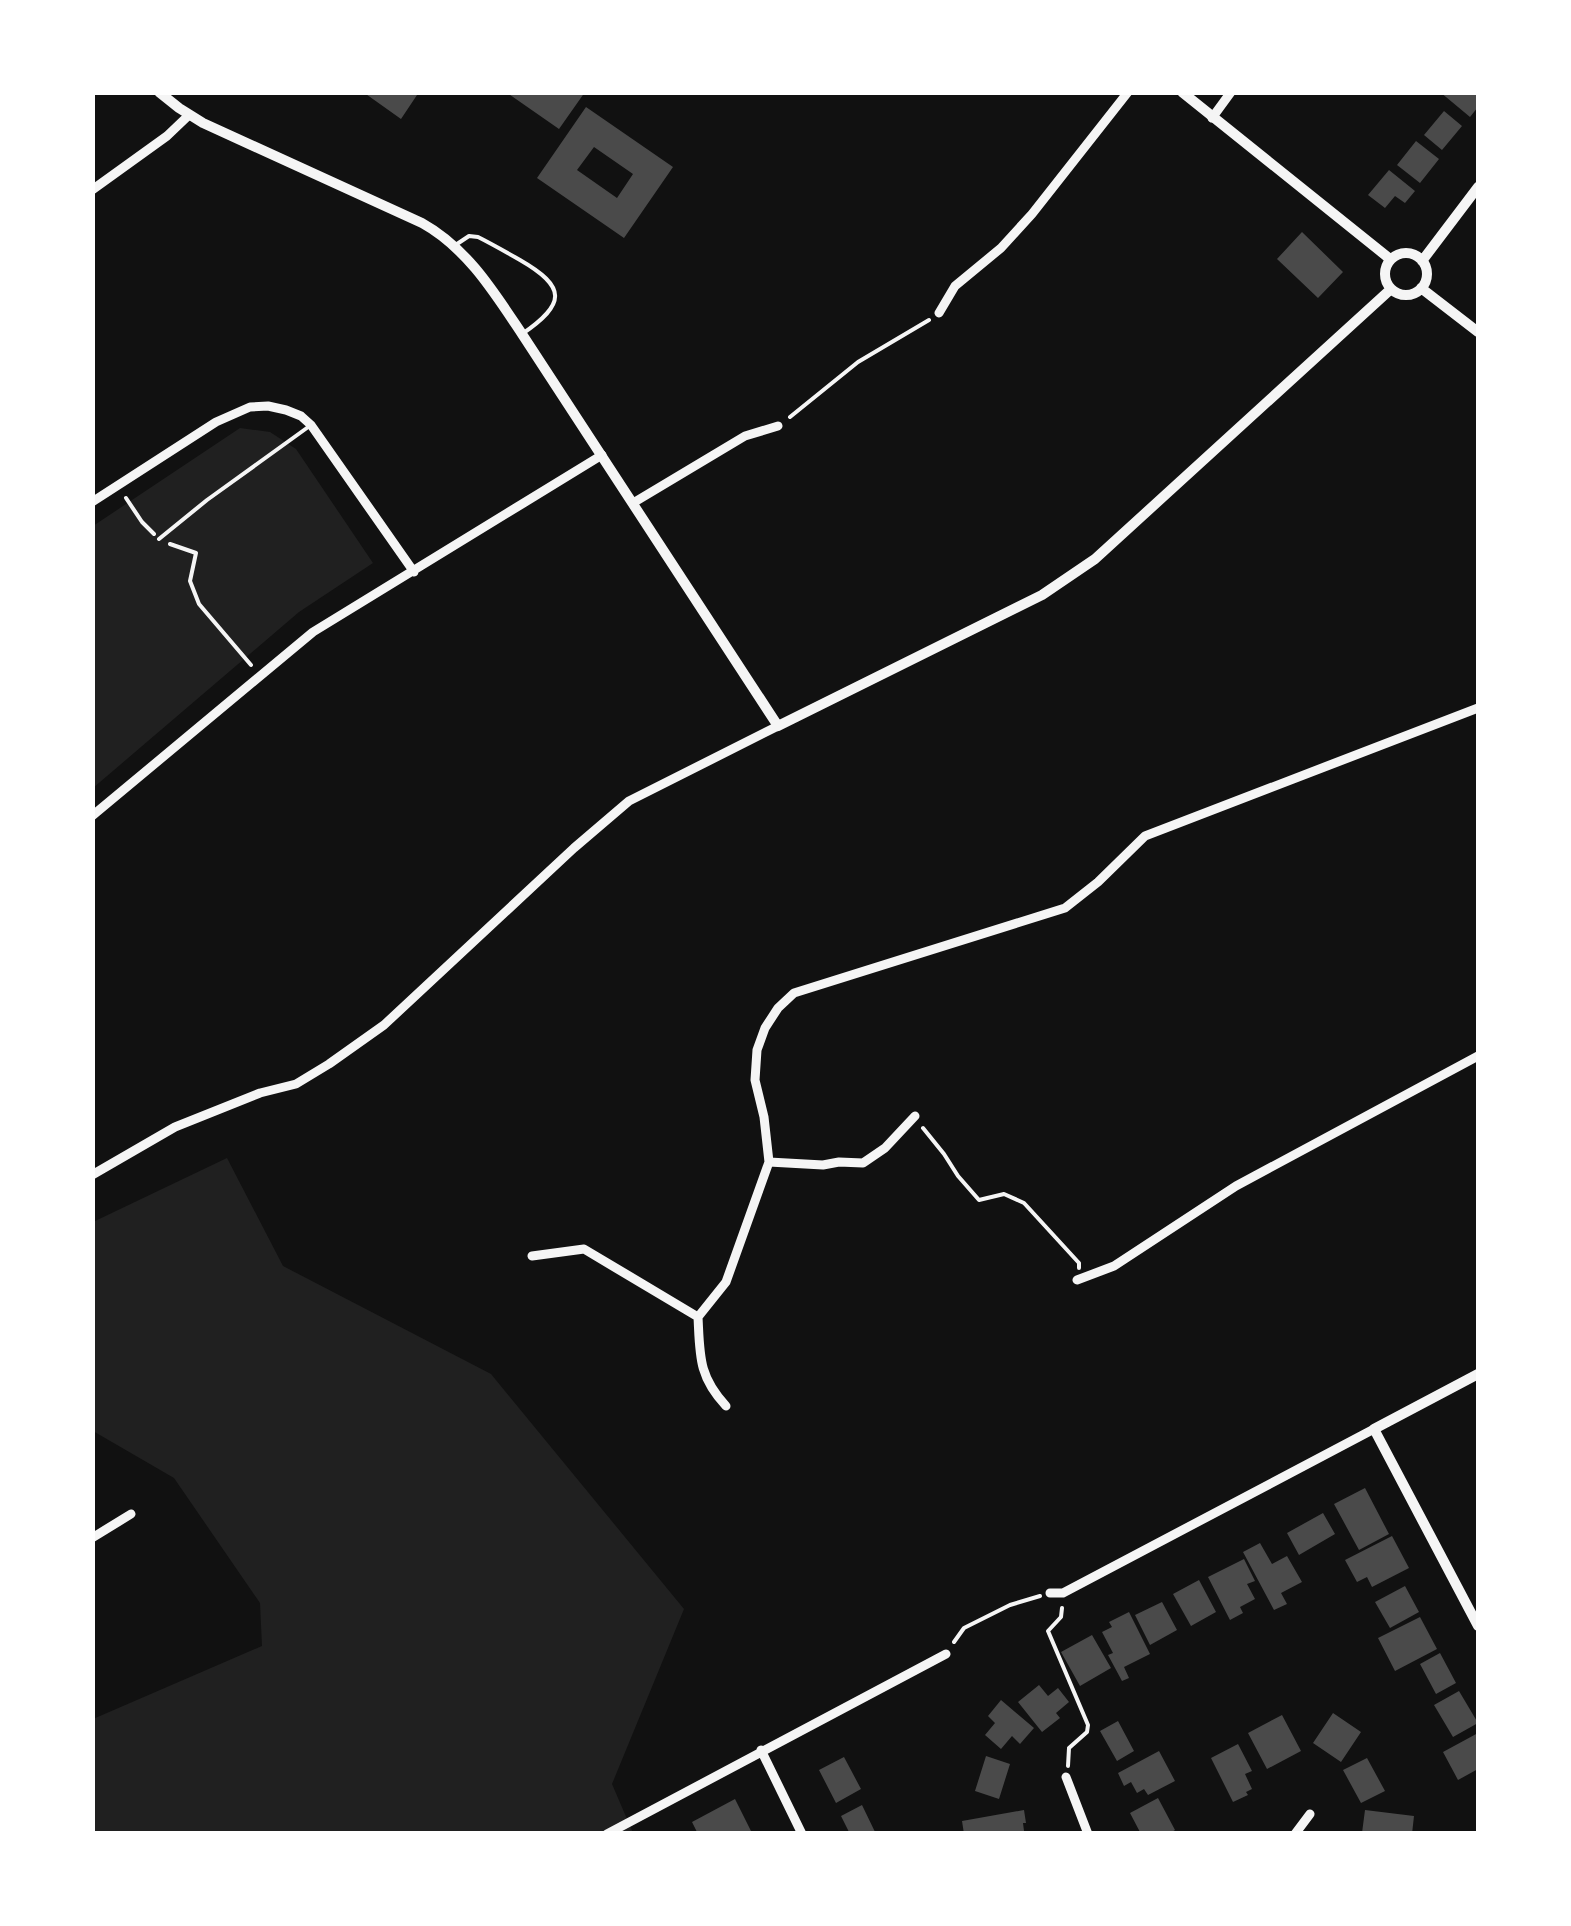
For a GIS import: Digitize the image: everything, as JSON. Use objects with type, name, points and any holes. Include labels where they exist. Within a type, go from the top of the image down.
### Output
[{"type":"street","points":[[159,92],[189,115],[422,223],[454,246],[482,276],[522,334],[778,726]]},
{"type":"street","points":[[939,314],[955,286],[1032,214],[1128,92]]},
{"type":"street","points":[[1182,92],[1390,259]]},
{"type":"street","points":[[1212,118],[1231,92]]},
{"type":"street","points":[[92,190],[167,136],[189,115]]},
{"type":"street","points":[[1422,261],[1478,188]]},
{"type":"street","points":[[1410,253],[1422,261],[1426,276],[1421,288],[1406,294],[1391,288],[1384,276],[1390,259],[1410,253]]},
{"type":"street","points":[[92,1175],[175,1127],[260,1093],[296,1084],[329,1064],[384,1024],[629,801],[1042,595],[1075,574],[1391,288]]},
{"type":"street","points":[[1421,288],[1478,332]]},
{"type":"street","points":[[92,502],[216,422],[250,407],[268,406],[300,416],[312,425],[414,572]]},
{"type":"street","points":[[633,502],[745,436],[778,426]]},
{"type":"street","points":[[92,816],[313,632],[602,455]]},
{"type":"street","points":[[726,1406],[710,1388],[700,1359],[698,1316],[726,1282],[769,1162],[764,1116],[754,1080],[757,1050],[765,1028],[794,993],[1065,908],[1145,836],[1478,708]]},
{"type":"street","points":[[1076,1280],[1114,1266],[1236,1186],[1478,1056]]},
{"type":"street","points":[[769,1162],[863,1163],[885,1148],[915,1116]]},
{"type":"street","points":[[532,1256],[584,1249],[698,1316]]},
{"type":"street","points":[[1050,1594],[1064,1593],[1478,1374]]},
{"type":"street","points":[[1374,1429],[1478,1626]]},
{"type":"street","points":[[92,1538],[131,1514]]},
{"type":"street","points":[[608,1834],[946,1654]]},
{"type":"street","points":[[761,1750],[802,1834]]},
{"type":"street","points":[[1068,1781],[1088,1834]]},
{"type":"street","points":[[1295,1834],[1310,1814]]},
{"type":"lane","points":[[454,246],[469,236],[478,237],[549,280],[555,294],[551,309],[522,334]]},
{"type":"lane","points":[[159,539],[206,500],[312,425]]},
{"type":"path","points":[[778,426],[858,362],[939,314]]},
{"type":"path","points":[[118,486],[142,522],[159,539],[196,554],[190,580],[198,604],[260,676]]},
{"type":"path","points":[[915,1116],[979,1200],[1004,1194],[1024,1203],[1079,1262],[1076,1280]]},
{"type":"path","points":[[1064,1593],[1061,1617],[1048,1631],[1088,1724],[1087,1732],[1068,1748],[1068,1781]]},
{"type":"path","points":[[946,1654],[964,1628],[1010,1605],[1050,1594]]},
{"type":"shaded area","points":[[240,428],[270,432],[296,449],[373,563],[299,612],[93,788],[93,526]]},
{"type":"shaded area","points":[[227,1158],[283,1266],[491,1374],[684,1609],[612,1784],[633,1833],[93,1833],[93,1719],[262,1646],[260,1603],[174,1478],[93,1431],[93,1222]]},
{"type":"building","points":[[363,92],[419,92],[401,119]]},
{"type":"building","points":[[506,92],[585,92],[559,129]]},
{"type":"building","points":[[1440,92],[1478,92],[1478,107],[1470,117]]},
{"type":"building","points":[[586,107],[673,167],[624,238],[537,178]],"holes":[[[594,147],[633,174],[617,198],[577,170]]]},
{"type":"building","points":[[1444,111],[1462,126],[1442,150],[1424,135]]},
{"type":"building","points":[[1416,141],[1439,159],[1420,183],[1397,165]]},
{"type":"building","points":[[1389,170],[1415,191],[1405,203],[1395,196],[1385,208],[1368,195]]},
{"type":"building","points":[[1302,232],[1343,272],[1318,298],[1277,259]]},
{"type":"building","points":[[1365,1488],[1389,1534],[1359,1550],[1334,1504]]},
{"type":"building","points":[[1323,1513],[1335,1534],[1299,1555],[1287,1533]]},
{"type":"building","points":[[1392,1536],[1409,1568],[1372,1587],[1367,1577],[1357,1582],[1345,1560]]},
{"type":"building","points":[[1260,1543],[1272,1564],[1287,1556],[1302,1582],[1281,1593],[1287,1604],[1274,1610],[1243,1552]]},
{"type":"building","points":[[1244,1559],[1255,1581],[1247,1584],[1255,1599],[1240,1607],[1243,1613],[1230,1620],[1208,1577]]},
{"type":"building","points":[[1199,1580],[1216,1612],[1191,1626],[1173,1594]]},
{"type":"building","points":[[1405,1586],[1419,1612],[1390,1628],[1375,1602]]},
{"type":"building","points":[[1162,1602],[1177,1630],[1150,1645],[1135,1615]]},
{"type":"building","points":[[1129,1612],[1150,1654],[1124,1667],[1129,1678],[1122,1681],[1108,1655],[1113,1653],[1102,1632],[1112,1627],[1109,1622]]},
{"type":"building","points":[[1420,1617],[1437,1649],[1395,1671],[1378,1638]]},
{"type":"building","points":[[1092,1635],[1111,1668],[1080,1686],[1061,1652]]},
{"type":"building","points":[[1440,1653],[1456,1683],[1436,1694],[1420,1664]]},
{"type":"building","points":[[1039,1685],[1048,1696],[1058,1688],[1069,1702],[1056,1713],[1060,1718],[1042,1732],[1018,1702]]},
{"type":"building","points":[[1459,1691],[1478,1723],[1453,1737],[1434,1705]]},
{"type":"building","points":[[1001,1700],[1034,1728],[1020,1744],[1012,1736],[1001,1749],[985,1735],[995,1723],[988,1716]]},
{"type":"building","points":[[1333,1713],[1361,1732],[1341,1762],[1313,1743]]},
{"type":"building","points":[[1282,1715],[1301,1751],[1267,1769],[1248,1733]]},
{"type":"building","points":[[1118,1721],[1134,1751],[1117,1761],[1100,1731]]},
{"type":"building","points":[[1478,1733],[1478,1769],[1458,1780],[1443,1752]]},
{"type":"building","points":[[1238,1744],[1252,1771],[1245,1774],[1252,1789],[1233,1802],[1211,1758]]},
{"type":"building","points":[[1159,1751],[1175,1781],[1148,1795],[1144,1789],[1137,1793],[1131,1782],[1124,1786],[1118,1773]]},
{"type":"building","points":[[986,1756],[1010,1764],[999,1799],[975,1791]]},
{"type":"building","points":[[844,1757],[861,1789],[836,1803],[819,1770]]},
{"type":"building","points":[[1367,1758],[1385,1791],[1361,1803],[1343,1770]]},
{"type":"building","points":[[1158,1798],[1175,1830],[1169,1834],[1141,1834],[1130,1813]]},
{"type":"building","points":[[735,1799],[751,1831],[698,1834],[692,1822]]},
{"type":"building","points":[[862,1805],[876,1834],[850,1834],[841,1816]]},
{"type":"building","points":[[1024,1810],[1024,1831],[964,1834],[962,1821]]},
{"type":"building","points":[[1365,1810],[1414,1816],[1412,1834],[1362,1833]]}]
